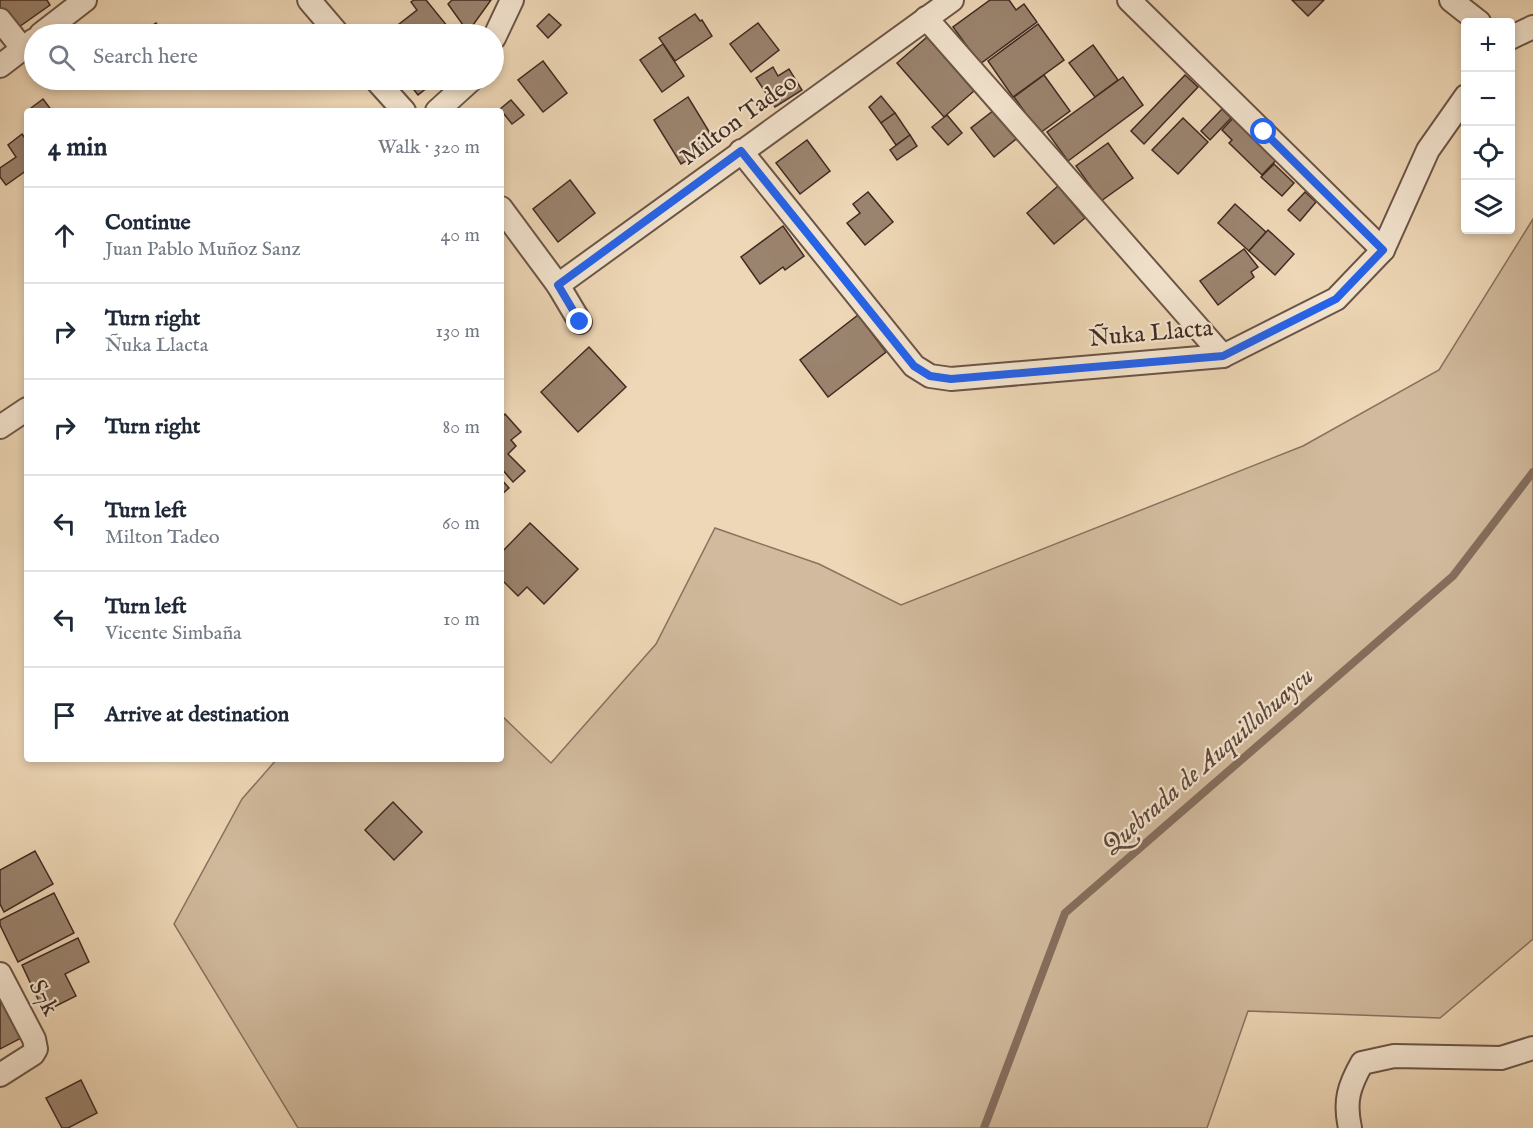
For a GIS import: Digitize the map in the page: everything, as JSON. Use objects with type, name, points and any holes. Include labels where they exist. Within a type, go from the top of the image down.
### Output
[{"type":"street","points":[[54,24],[85,0]]},
{"type":"street","points":[[309,0],[329,24]]},
{"type":"street","points":[[501,24],[512,0]]},
{"type":"street","name":"Milton Tadeo","points":[[558,285],[952,0]]},
{"type":"street","points":[[1129,0],[1383,250]]},
{"type":"street","points":[[1451,0],[1474,18]]},
{"type":"street","points":[[926,18],[1223,356]]},
{"type":"street","points":[[0,20],[24,40]]},
{"type":"street","points":[[1515,36],[1533,27]]},
{"type":"street","points":[[0,66],[24,48]]},
{"type":"street","points":[[385,90],[401,108]]},
{"type":"street","points":[[440,108],[460,90]]},
{"type":"street","name":"Ñuka Llacta","points":[[741,151],[914,366],[930,376],[951,379],[1223,356],[1336,299],[1383,250],[1428,150],[1461,103]]},
{"type":"street","points":[[504,212],[558,285],[580,322]]},
{"type":"street","points":[[0,427],[24,411]]},
{"type":"street","name":"S7k","points":[[0,974],[34,1039],[36,1050],[4,1072]]},
{"type":"street","points":[[1350,1128],[1346,1112],[1349,1085],[1362,1063],[1394,1056],[1502,1058],[1533,1048]]},
{"type":"shaded area","points":[[1533,219],[1533,939],[1440,1018],[1248,1011],[1207,1128],[298,1128],[174,924],[242,799],[274,762],[504,762],[504,718],[551,763],[656,644],[715,528],[819,564],[901,605],[1303,446],[1439,370]]},
{"type":"building","points":[[0,0],[47,0],[50,5],[16,29],[0,7]]},
{"type":"building","points":[[426,0],[446,24],[399,24],[417,10],[411,2]]},
{"type":"building","points":[[452,0],[491,0],[474,24],[462,24],[448,4]]},
{"type":"building","points":[[990,0],[1009,0],[1016,10],[1024,4],[1037,22],[980,64],[953,27]]},
{"type":"building","points":[[1292,0],[1324,0],[1308,16]]},
{"type":"building","points":[[549,14],[561,25],[548,38],[537,26]]},
{"type":"building","points":[[695,14],[700,21],[702,20],[712,36],[675,61],[659,38]]},
{"type":"building","points":[[758,23],[779,50],[751,72],[730,44]]},
{"type":"building","points":[[1038,24],[1064,60],[1013,97],[988,61]]},
{"type":"building","points":[[927,37],[974,91],[944,117],[897,63]]},
{"type":"building","points":[[663,44],[684,76],[662,92],[640,60]]},
{"type":"building","points":[[1093,45],[1118,80],[1095,97],[1069,63]]},
{"type":"building","points":[[543,61],[567,93],[543,112],[518,80]]},
{"type":"building","points":[[773,67],[778,76],[789,69],[802,90],[775,107],[756,78]]},
{"type":"building","points":[[1044,75],[1070,111],[1040,133],[1014,97]]},
{"type":"building","points":[[1185,75],[1198,87],[1144,144],[1131,131]]},
{"type":"building","points":[[1123,77],[1143,105],[1068,161],[1047,132]]},
{"type":"building","points":[[414,90],[424,90],[418,95]]},
{"type":"building","points":[[881,96],[895,113],[881,123],[869,107]]},
{"type":"building","points":[[688,97],[716,143],[681,164],[654,120]]},
{"type":"building","points":[[43,99],[50,108],[31,108]]},
{"type":"building","points":[[511,100],[524,115],[512,124],[504,114],[504,108],[501,108]]},
{"type":"building","points":[[998,107],[1021,135],[994,157],[971,128]]},
{"type":"building","points":[[1222,109],[1231,118],[1210,140],[1201,131]]},
{"type":"building","points":[[895,113],[910,135],[896,145],[881,123]]},
{"type":"building","points":[[947,115],[962,133],[948,145],[932,127]]},
{"type":"building","points":[[1236,115],[1280,156],[1262,175],[1229,143],[1232,140],[1222,130]]},
{"type":"building","points":[[1183,118],[1208,142],[1178,174],[1152,150]]},
{"type":"building","points":[[22,134],[24,137],[24,172],[6,185],[0,177],[0,168],[16,157],[8,145]]},
{"type":"building","points":[[910,135],[917,146],[897,160],[890,150]]},
{"type":"building","points":[[807,140],[830,171],[800,194],[776,163]]},
{"type":"building","points":[[1108,143],[1133,178],[1101,201],[1076,166]]},
{"type":"building","points":[[1274,164],[1294,183],[1282,196],[1261,177]]},
{"type":"building","points":[[570,180],[595,213],[558,242],[533,209]]},
{"type":"building","points":[[1058,186],[1085,218],[1054,244],[1027,213]]},
{"type":"building","points":[[868,192],[893,222],[865,245],[847,223],[860,213],[853,204]]},
{"type":"building","points":[[1305,192],[1316,202],[1300,221],[1288,210]]},
{"type":"building","points":[[1235,204],[1266,232],[1249,251],[1218,223]]},
{"type":"building","points":[[783,226],[804,256],[785,270],[783,267],[760,284],[741,257]]},
{"type":"building","points":[[1268,230],[1294,254],[1275,275],[1249,251]]},
{"type":"building","points":[[1244,249],[1258,267],[1251,272],[1254,277],[1218,305],[1200,281]]},
{"type":"building","points":[[858,315],[886,352],[828,397],[800,360]]},
{"type":"building","points":[[589,347],[626,387],[578,432],[541,392]]},
{"type":"building","points":[[504,415],[521,432],[511,440],[516,446],[508,454],[525,471],[513,482],[504,472]]},
{"type":"building","points":[[504,482],[509,488],[504,492]]},
{"type":"building","points":[[530,523],[578,569],[544,604],[527,587],[518,596],[504,582],[504,550]]},
{"type":"building","points":[[393,802],[422,832],[394,860],[365,830]]},
{"type":"building","points":[[35,851],[53,884],[4,912],[0,904],[0,870]]},
{"type":"building","points":[[54,893],[74,933],[18,962],[0,925],[0,920]]},
{"type":"building","points":[[78,938],[89,962],[65,974],[76,996],[44,1012],[22,965]]},
{"type":"building","points":[[0,987],[27,1035],[0,1049]]},
{"type":"building","points":[[81,1080],[97,1113],[68,1128],[62,1128],[46,1098]]},
{"type":"waterway","name":"Quebrada de Auquillohuaycu","points":[[984,1128],[1065,913],[1453,576],[1533,472]]},
{"type":"route","points":[[580,322],[558,285],[741,151],[914,366],[930,376],[951,379],[1223,356],[1336,299],[1383,250],[1264,132]]}]
